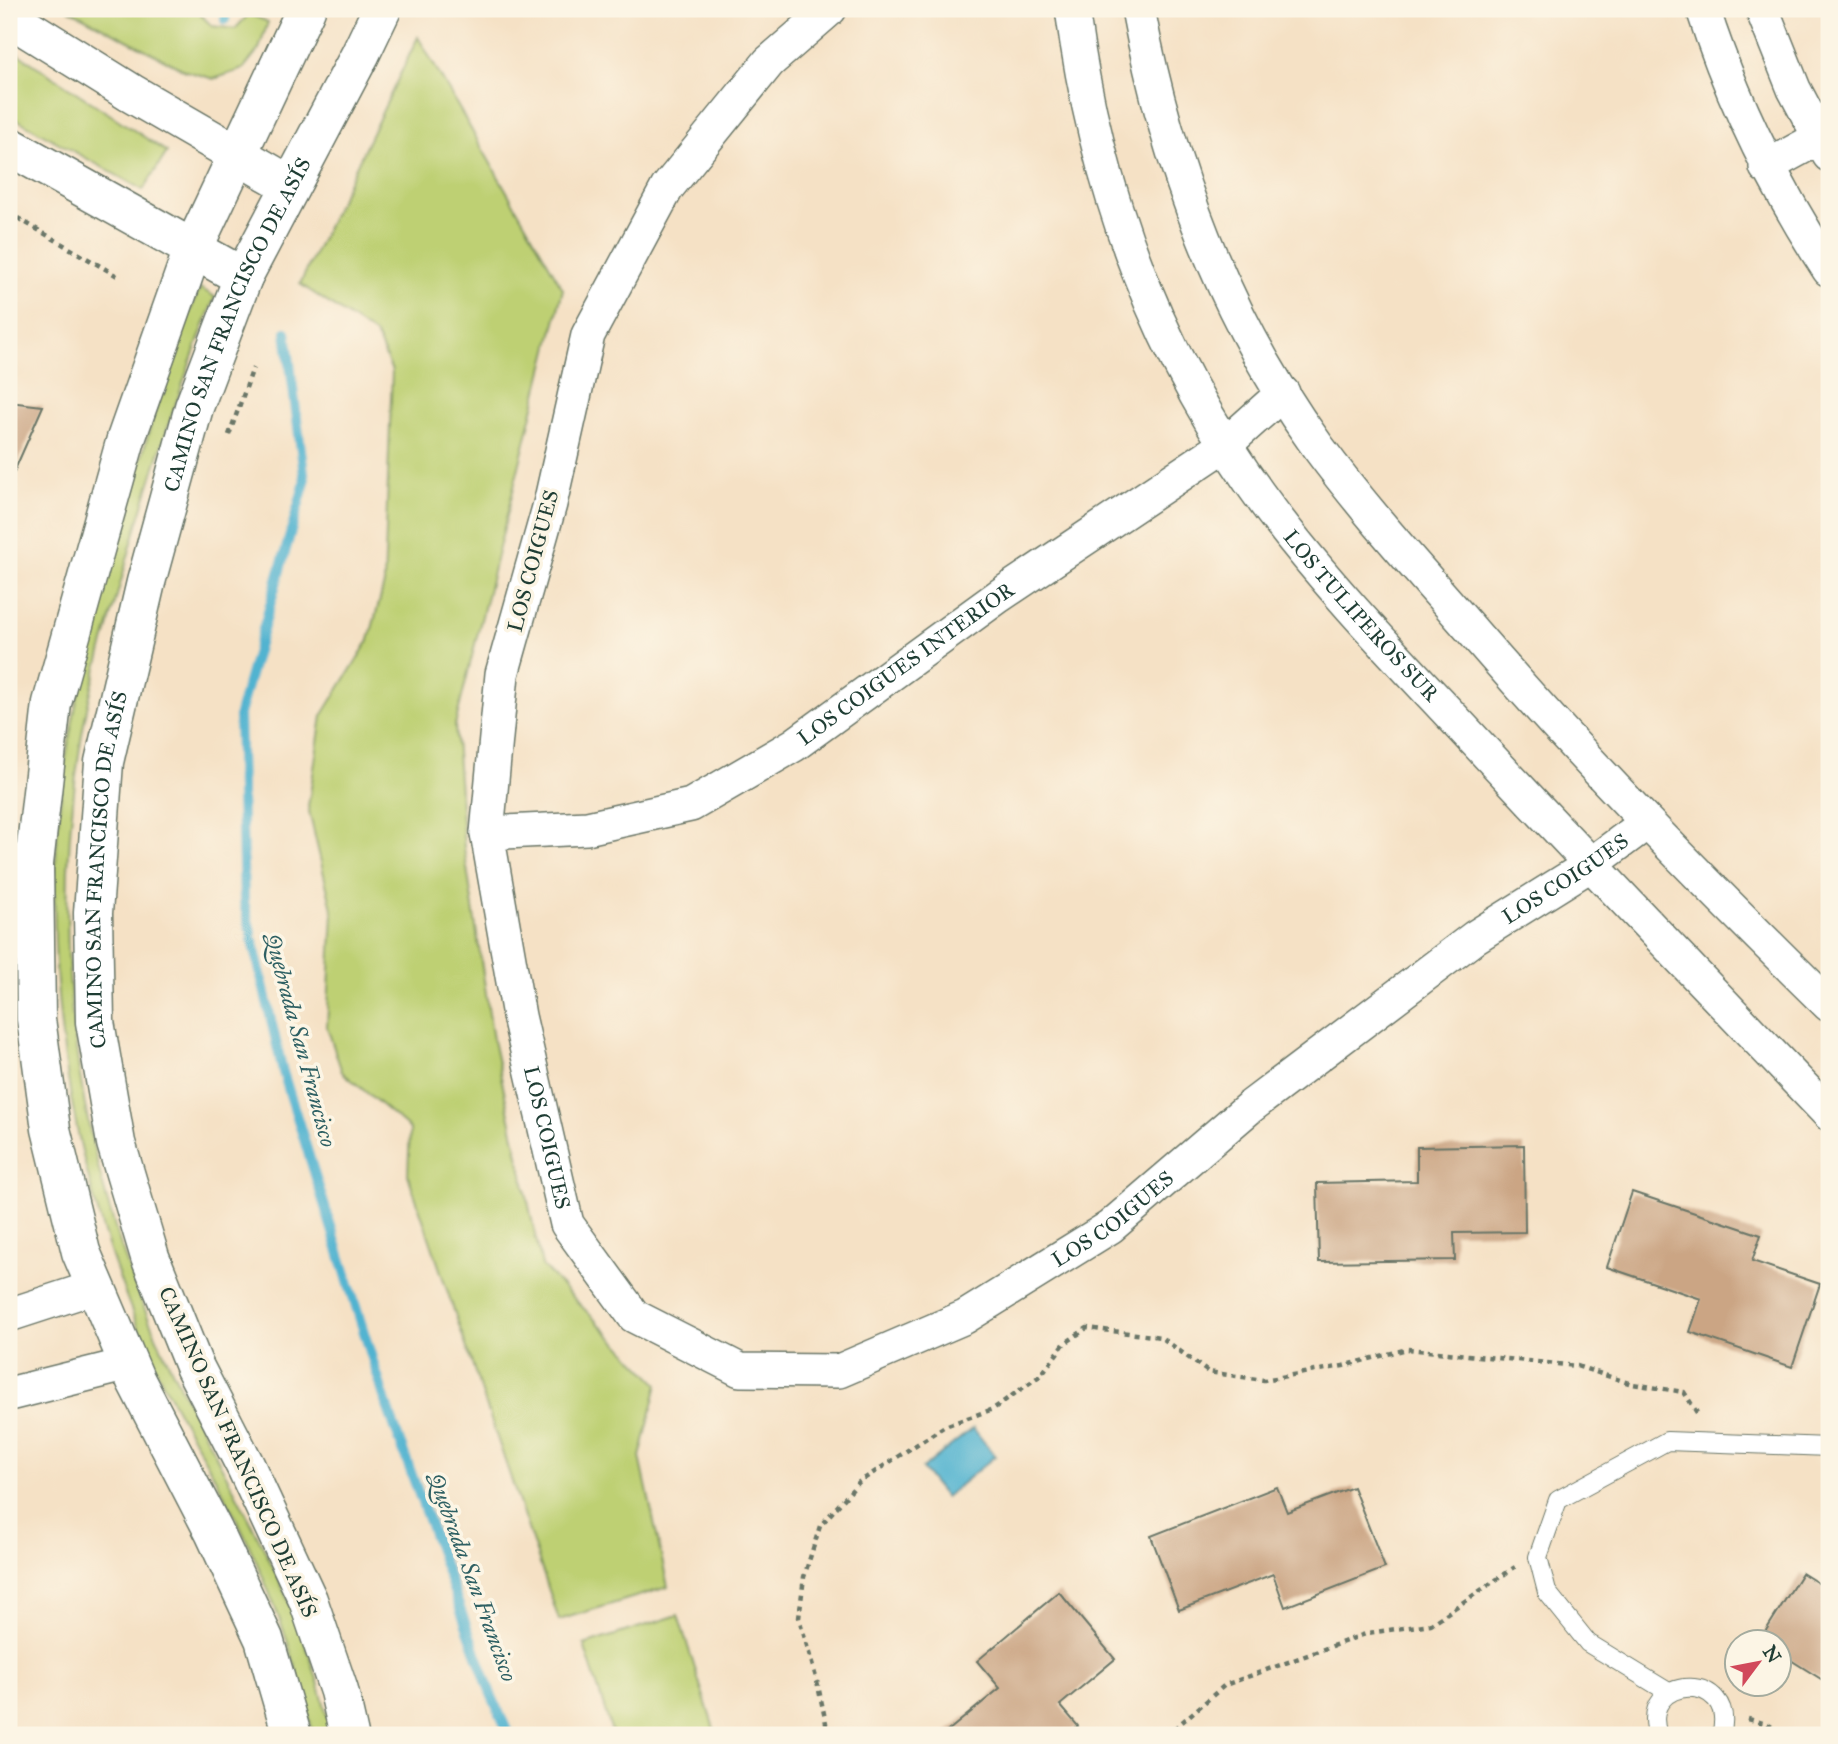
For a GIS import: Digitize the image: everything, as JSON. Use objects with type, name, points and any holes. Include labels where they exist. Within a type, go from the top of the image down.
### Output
[{"type":"main road","points":[[292,1735],[264,1639],[129,1364],[81,1252],[51,1129],[36,1019],[34,864],[52,703],[126,439],[193,248],[306,9]]},
{"type":"main road","name":"CAMINO SAN FRANCISCO DE ASÍS","points":[[349,1735],[339,1690],[308,1600],[246,1467],[194,1366],[150,1257],[116,1143],[95,1022],[93,913],[104,762],[146,582],[194,407],[243,276],[382,9]]},
{"type":"main road","points":[[9,17],[131,93],[290,185]]},
{"type":"main road","points":[[9,146],[243,276]]},
{"type":"street","name":"LOS COIGUES","points":[[830,9],[769,62],[667,187],[588,335],[550,504],[502,674],[487,834],[519,1016],[567,1224],[635,1317],[740,1370],[839,1370],[965,1317],[1110,1227],[1250,1107],[1465,945],[1590,865],[1645,824]]},
{"type":"street","name":"LOS TULIPEROS SUR","points":[[1072,9],[1093,130],[1110,197],[1133,262],[1166,337],[1225,445],[1269,508],[1317,568],[1590,865],[1829,1114]]},
{"type":"street","points":[[1138,9],[1165,127],[1192,211],[1218,274],[1283,393],[1354,494],[1522,689],[1645,824],[1829,1005]]},
{"type":"street","points":[[1703,9],[1723,69],[1766,167],[1829,270]]},
{"type":"street","points":[[1762,9],[1794,89],[1824,146],[1766,167]]},
{"type":"street","name":"LOS COIGUES INTERIOR","points":[[487,834],[587,828],[691,805],[794,745],[999,596],[1225,445],[1283,393]]},
{"type":"street","points":[[9,1315],[96,1287]]},
{"type":"street","points":[[9,1394],[129,1364]]},
{"type":"lane","points":[[1670,1693],[1588,1643],[1547,1592],[1538,1557],[1558,1500],[1667,1441],[1829,1447]]},
{"type":"lane","points":[[1658,1735],[1656,1711],[1670,1693],[1680,1688],[1702,1689],[1712,1695],[1723,1714],[1721,1735]]},
{"type":"path","points":[[9,213],[119,277]]},
{"type":"path","points":[[227,442],[257,356]]},
{"type":"path","points":[[825,1735],[826,1723],[817,1681],[799,1618],[804,1577],[820,1526],[859,1482],[946,1426],[993,1409],[1041,1376],[1064,1344],[1087,1328],[1161,1337],[1208,1372],[1264,1380],[1343,1366],[1408,1349],[1577,1366],[1632,1384],[1684,1392],[1716,1442]]},
{"type":"path","points":[[1167,1735],[1225,1685],[1368,1633],[1431,1624],[1471,1599],[1509,1569],[1538,1557]]},
{"type":"path","points":[[1723,1714],[1767,1724],[1786,1735]]},
{"type":"green space","points":[[68,9],[201,9],[201,15],[212,26],[235,29],[249,14],[268,22],[259,49],[243,69],[214,79],[186,71]]},
{"type":"green space","points":[[418,37],[563,289],[455,725],[464,848],[493,1040],[542,1266],[658,1384],[640,1457],[668,1587],[559,1620],[408,1175],[410,1129],[342,1072],[327,1027],[333,913],[308,807],[322,716],[369,640],[384,584],[392,371],[376,335],[300,284]]},
{"type":"green space","points":[[9,48],[167,152],[143,190],[9,115]]},
{"type":"green space","points":[[200,288],[215,297],[149,484],[83,728],[71,819],[67,892],[75,1038],[86,1110],[102,1182],[123,1252],[149,1320],[173,1372],[251,1523],[299,1626],[331,1735],[313,1735],[291,1652],[261,1572],[229,1504],[176,1409],[128,1301],[102,1226],[85,1163],[71,1098],[56,967],[57,836],[74,713],[145,445],[175,350]]},
{"type":"green space","points":[[678,1615],[716,1735],[613,1735],[584,1645]]},
{"type":"water","points":[[973,1428],[995,1456],[945,1497],[922,1469]]},
{"type":"building","points":[[9,402],[43,406],[9,483]]},
{"type":"building","points":[[1524,1145],[1525,1232],[1454,1233],[1455,1260],[1319,1262],[1317,1183],[1417,1181],[1417,1147]]},
{"type":"building","points":[[1632,1192],[1761,1235],[1752,1261],[1820,1284],[1792,1367],[1690,1332],[1701,1299],[1607,1267]]},
{"type":"building","points":[[1277,1487],[1287,1512],[1353,1487],[1385,1568],[1285,1607],[1273,1574],[1179,1610],[1151,1536]]},
{"type":"building","points":[[1802,1573],[1829,1590],[1829,1684],[1792,1661],[1792,1628],[1768,1628]]},
{"type":"building","points":[[1059,1592],[1115,1659],[1060,1705],[1078,1726],[1067,1735],[943,1735],[1000,1688],[977,1661]]},
{"type":"waterway","name":"Quebrada San Francisco","points":[[225,20],[226,9]]},
{"type":"waterway","name":"Quebrada San Francisco","points":[[286,332],[305,482],[239,714],[244,902],[283,1072],[386,1403],[491,1694],[509,1735]]}]
